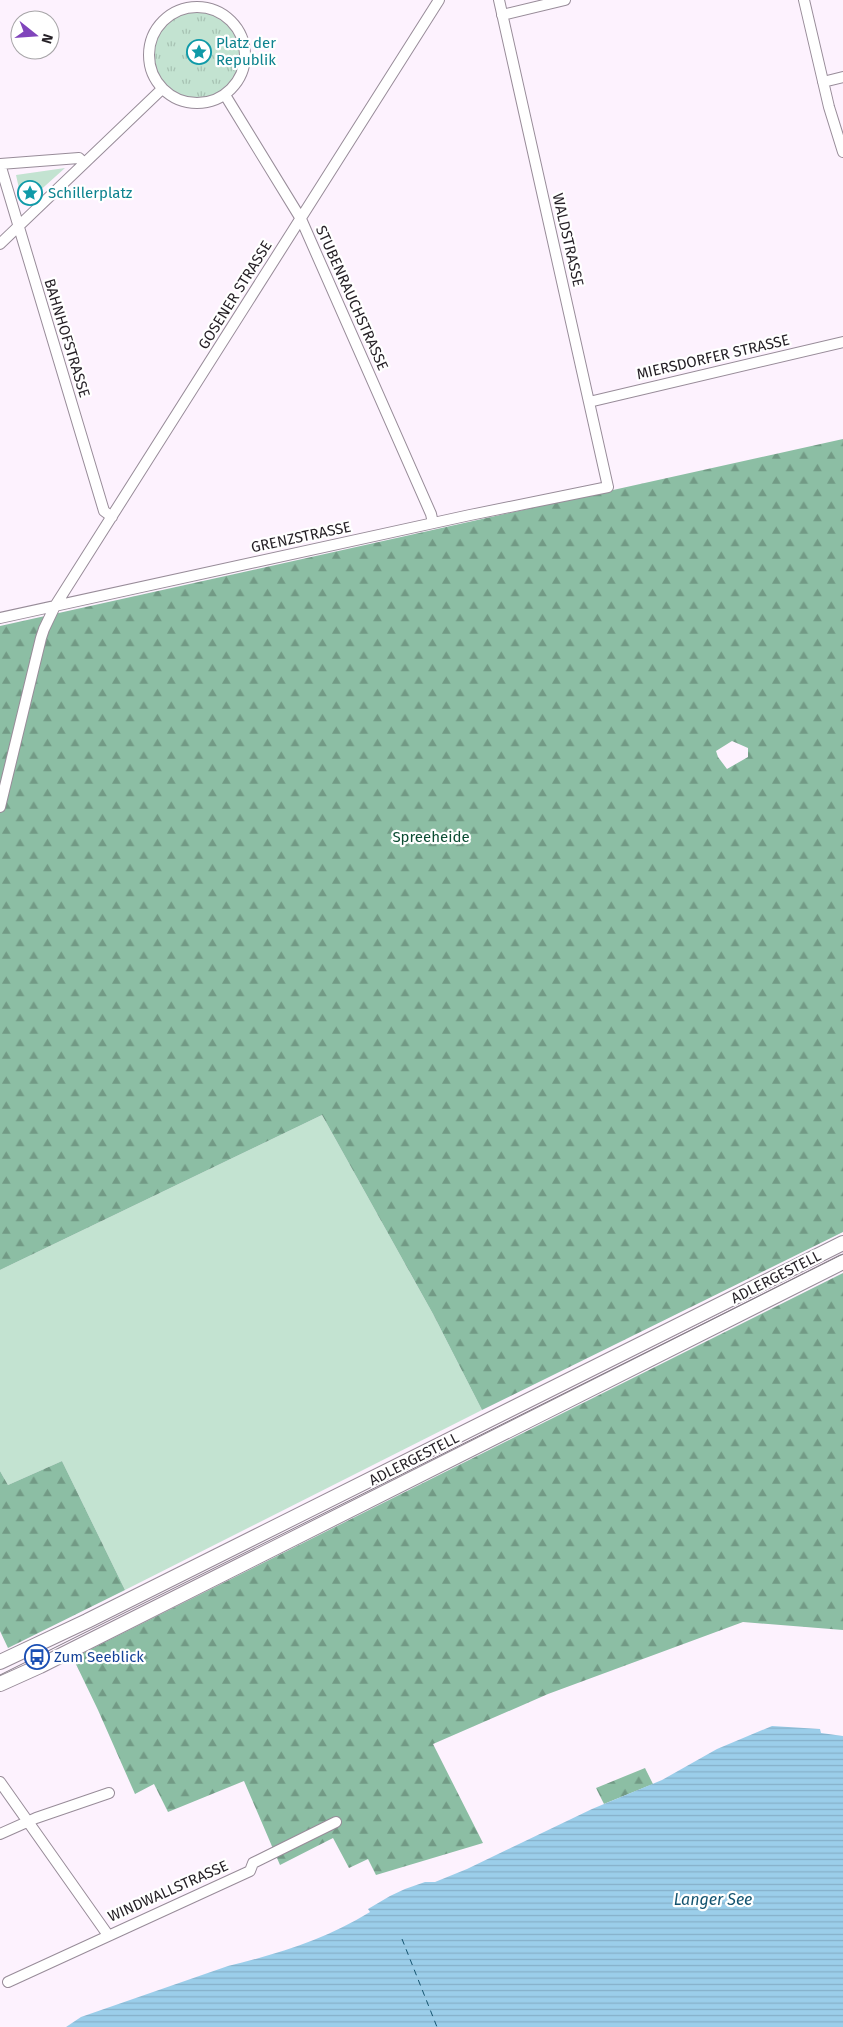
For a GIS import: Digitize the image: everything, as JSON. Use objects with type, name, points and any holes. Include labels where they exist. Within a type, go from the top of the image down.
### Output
[{"type":"main road","name":"ADLERGESTELL","points":[[0,1662],[87,1621],[843,1243]]},
{"type":"main road","name":"ADLERGESTELL","points":[[0,1684],[53,1660],[843,1262]]},
{"type":"street","name":"GOSENER STRASSE","points":[[0,807],[41,638],[55,606],[439,0]]},
{"type":"street","name":"WALDSTRASSE","points":[[499,0],[608,486]]},
{"type":"street","points":[[502,15],[565,0]]},
{"type":"street","points":[[804,0],[823,82],[843,152]]},
{"type":"street","points":[[188,4],[220,12],[228,18],[240,33],[245,50],[244,66],[235,85],[225,95],[206,103],[190,103],[175,98],[162,89],[150,69],[148,57],[151,38],[158,26],[168,16],[188,4]]},
{"type":"street","points":[[823,82],[843,78]]},
{"type":"street","points":[[0,244],[162,89]]},
{"type":"street","name":"STUBENRAUCHSTRASSE","points":[[225,95],[301,219],[431,514],[433,523]]},
{"type":"street","points":[[0,164],[79,158],[84,163]]},
{"type":"street","name":"BAHNHOFSTRASSE","points":[[0,164],[104,511],[112,517]]},
{"type":"street","name":"MIERSDORFER STRASSE","points":[[589,402],[843,342]]},
{"type":"street","name":"GRENZSTRASSE","points":[[0,618],[608,486]]},
{"type":"street","points":[[0,1782],[108,1935]]},
{"type":"street","points":[[0,1834],[110,1793]]},
{"type":"street","name":"WINDWALLSTRASSE","points":[[8,1982],[250,1871],[253,1863],[336,1822]]},
{"type":"green space","name":"Platz der Republik","points":[[197,10],[214,14],[228,23],[237,37],[241,54],[237,71],[228,85],[214,94],[197,98],[180,94],[166,85],[157,71],[153,54],[157,37],[166,23],[180,14]]},
{"type":"green space","points":[[65,168],[26,203],[22,202],[16,175]]},
{"type":"green space","name":"Spreeheide","points":[[843,439],[843,1232],[482,1410],[433,1314],[322,1115],[0,1270],[0,626]],"holes":[[[732,741],[748,748],[748,757],[727,769],[716,751]]]},
{"type":"green space","points":[[322,1115],[433,1314],[482,1410],[125,1590],[62,1461],[8,1485],[0,1471],[0,1270]]},
{"type":"green space","points":[[843,1273],[843,1630],[743,1622],[548,1694],[433,1744],[483,1843],[376,1875],[368,1859],[349,1868],[333,1838],[280,1865],[244,1781],[168,1812],[154,1784],[135,1794],[73,1658]]},
{"type":"green space","points":[[62,1461],[125,1590],[8,1648],[0,1631],[0,1471],[8,1485]]},
{"type":"green space","points":[[645,1768],[653,1784],[604,1804],[596,1788]]},
{"type":"water","name":"Langer See","points":[[772,1726],[820,1729],[821,1733],[843,1736],[843,2027],[66,2027],[81,2017],[228,1966],[283,1951],[319,1938],[370,1912],[368,1909],[390,1896],[425,1882],[435,1882],[467,1869],[592,1809],[662,1780],[717,1749]]},
{"type":"ferry route","points":[[402,1939],[437,2027]]},
{"type":"tram line","points":[[0,1675],[843,1254]]},
{"type":"place","name":"Platz der Republik","points":[[199,52]]},
{"type":"place","name":"Schillerplatz","points":[[30,193]]},
{"type":"place","name":"Zum Seeblick","points":[[37,1657]]}]
